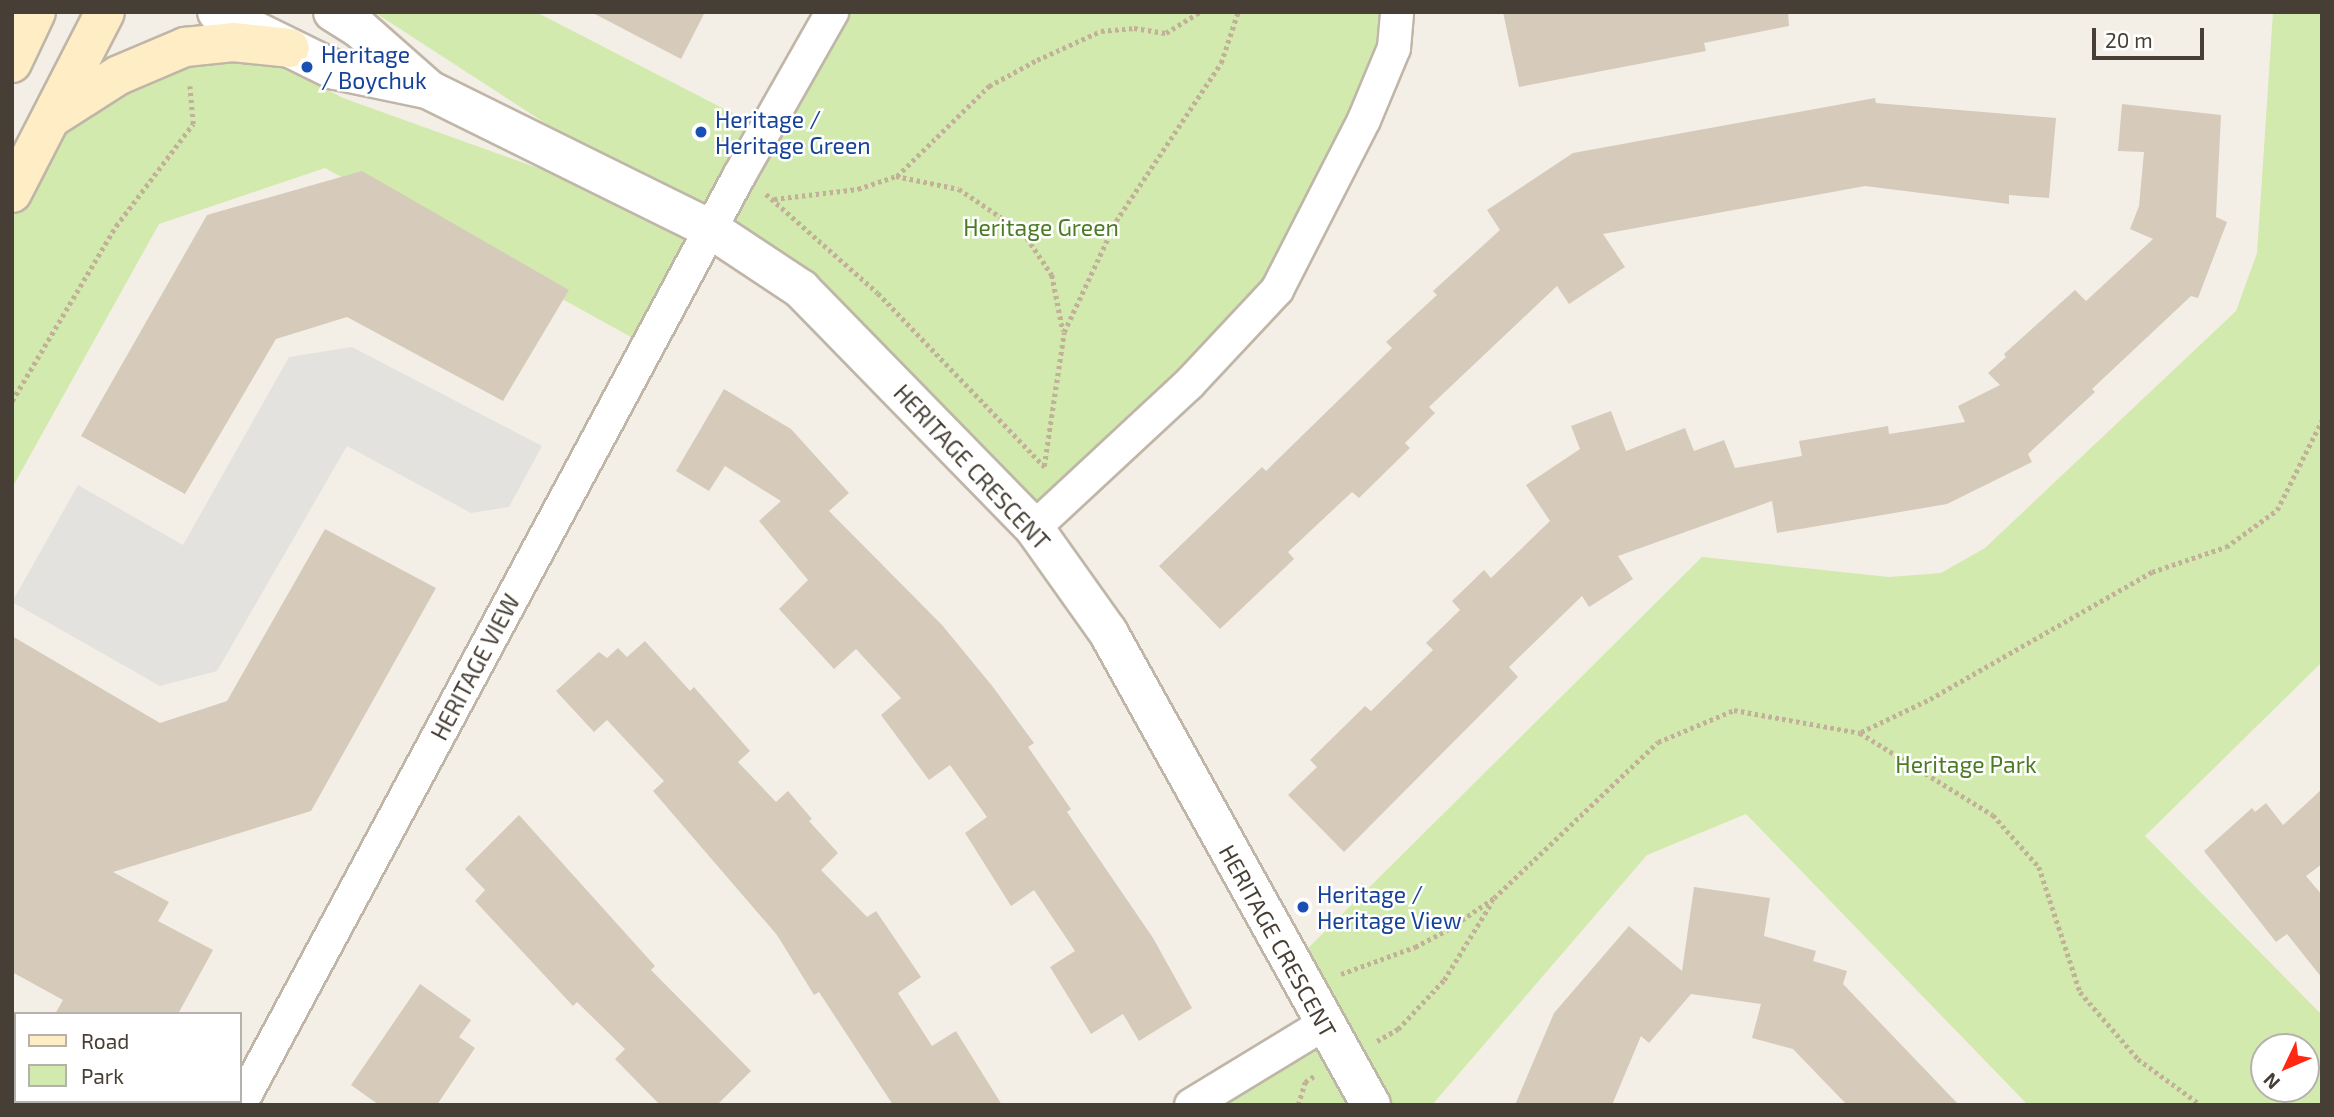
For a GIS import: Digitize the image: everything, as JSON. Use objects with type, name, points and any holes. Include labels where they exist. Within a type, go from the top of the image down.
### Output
[{"type":"main road","points":[[12,63],[36,12]]},
{"type":"main road","points":[[12,193],[105,12]]},
{"type":"main road","points":[[53,117],[119,75],[173,52],[233,42],[290,48]]},
{"type":"street","name":"HERITAGE CRESCENT","points":[[217,12],[335,70],[427,89],[712,230],[801,289],[1034,528],[1108,632],[1371,1105]]},
{"type":"street","name":"HERITAGE CRESCENT","points":[[333,12],[359,28],[427,89]]},
{"type":"street","points":[[712,230],[832,12]]},
{"type":"street","points":[[1034,528],[1189,384],[1277,290],[1364,120],[1394,48],[1397,12]]},
{"type":"street","name":"HERITAGE VIEW","points":[[242,1101],[712,230]]},
{"type":"street","points":[[1191,1105],[1324,1024]]},
{"type":"path","points":[[1200,12],[1166,33],[1134,28],[1101,31],[1037,60],[989,86],[896,176],[858,189],[774,199],[878,293],[1044,466],[1064,332],[1116,221],[1221,63],[1238,12]]},
{"type":"path","points":[[12,401],[116,226],[193,124],[188,69],[173,52]]},
{"type":"path","points":[[896,176],[960,189],[1023,232],[1052,275],[1064,332]]},
{"type":"path","points":[[1860,733],[1930,699],[2152,572],[2226,547],[2277,510],[2322,420]]},
{"type":"path","points":[[1305,989],[1415,947],[1494,898],[1658,742],[1734,710],[1860,733],[1993,815],[2039,867],[2080,992],[2138,1059],[2201,1105]]},
{"type":"path","points":[[1298,1105],[1305,1082],[1398,1029],[1444,981],[1494,898]]},
{"type":"green space","name":"Heritage Green","points":[[374,12],[536,12],[765,130],[832,12],[1397,12],[1277,290],[1034,521],[712,231],[649,347],[325,168],[159,224],[12,488],[12,193],[53,117],[233,42],[343,98],[708,229]]},
{"type":"green space","name":"Heritage Park","points":[[2273,12],[2322,12],[2322,662],[2145,836],[2322,1015],[2322,1105],[2028,1105],[1746,814],[1647,855],[1432,1105],[1198,1105],[1323,1024],[1292,964],[1702,557],[1889,577],[1941,573],[1985,548],[2236,311],[2257,253]]},
{"type":"shaded area","points":[[352,347],[542,446],[509,507],[471,513],[347,446],[217,671],[160,686],[12,602],[78,485],[183,545],[289,357]]},
{"type":"building","points":[[591,12],[705,12],[681,59]]},
{"type":"building","points":[[1503,12],[1788,12],[1789,26],[1704,43],[1706,51],[1519,87]]},
{"type":"building","points":[[1875,98],[1876,103],[2056,118],[2049,198],[2009,195],[2009,204],[1865,186],[1603,234],[1625,267],[1569,304],[1557,286],[1429,407],[1435,413],[1405,443],[1410,448],[1359,498],[1352,492],[1288,552],[1294,559],[1220,629],[1159,566],[1262,467],[1266,471],[1392,348],[1386,342],[1437,295],[1433,291],[1500,230],[1487,210],[1573,153]]},
{"type":"building","points":[[2122,104],[2221,115],[2216,217],[2227,222],[2198,298],[2191,296],[2092,389],[2095,392],[2028,454],[2032,462],[1947,504],[1777,533],[1772,501],[1618,556],[1633,579],[1589,607],[1582,596],[1509,667],[1518,677],[1344,852],[1288,795],[1317,767],[1310,760],[1365,706],[1371,711],[1433,650],[1426,643],[1460,610],[1452,601],[1484,570],[1491,578],[1550,521],[1526,485],[1580,449],[1571,426],[1611,411],[1626,451],[1685,428],[1694,451],[1724,440],[1735,468],[1802,456],[1799,441],[1888,426],[1889,434],[1965,422],[1958,406],[2000,385],[1988,373],[2006,357],[2004,354],[2075,290],[2086,301],[2153,239],[2130,229],[2139,206],[2144,152],[2118,151]]},
{"type":"building","points":[[362,171],[569,290],[503,401],[347,317],[276,339],[185,494],[81,436],[207,215]]},
{"type":"building","points":[[724,389],[791,429],[849,493],[829,511],[942,625],[1034,743],[1028,747],[1071,809],[1067,812],[1153,938],[1192,1008],[1139,1041],[1123,1014],[1091,1034],[1050,967],[1075,951],[1034,890],[1011,906],[965,833],[987,817],[950,765],[929,780],[881,715],[901,698],[856,649],[834,669],[779,609],[808,580],[759,521],[781,501],[725,466],[709,491],[676,471]]},
{"type":"building","points":[[325,529],[436,588],[311,811],[113,872],[169,902],[158,921],[213,950],[179,1012],[56,1012],[63,1000],[12,972],[12,636],[160,723],[227,701]]},
{"type":"building","points":[[645,641],[690,691],[694,687],[750,751],[738,762],[776,802],[788,791],[812,819],[809,821],[838,853],[821,870],[867,917],[876,911],[921,977],[898,993],[932,1046],[956,1031],[1002,1105],[893,1105],[819,992],[814,995],[777,935],[653,791],[664,781],[607,720],[594,732],[556,691],[599,652],[607,658],[618,648],[627,657]]},
{"type":"building","points":[[2322,789],[2322,864],[2306,876],[2322,895],[2322,978],[2287,934],[2276,942],[2204,851],[2252,808],[2255,812],[2266,803],[2283,825]]},
{"type":"building","points":[[519,815],[655,966],[651,970],[751,1071],[717,1105],[660,1105],[615,1059],[625,1049],[577,1002],[573,1006],[475,901],[485,890],[465,869]]},
{"type":"building","points":[[1694,887],[1770,898],[1764,936],[1816,951],[1813,961],[1847,971],[1843,984],[1959,1105],[1847,1105],[1793,1049],[1752,1038],[1761,1004],[1691,994],[1649,1043],[1641,1036],[1612,1105],[1515,1105],[1554,1013],[1629,926],[1682,971]]},
{"type":"building","points":[[420,984],[471,1020],[459,1037],[475,1048],[437,1105],[379,1105],[351,1085]]},
{"type":"place","name":"Heritage / Boychuk","points":[[307,67]]},
{"type":"place","name":"Heritage / Heritage Green","points":[[701,132]]},
{"type":"place","name":"Heritage / Heritage View","points":[[1303,907]]}]
